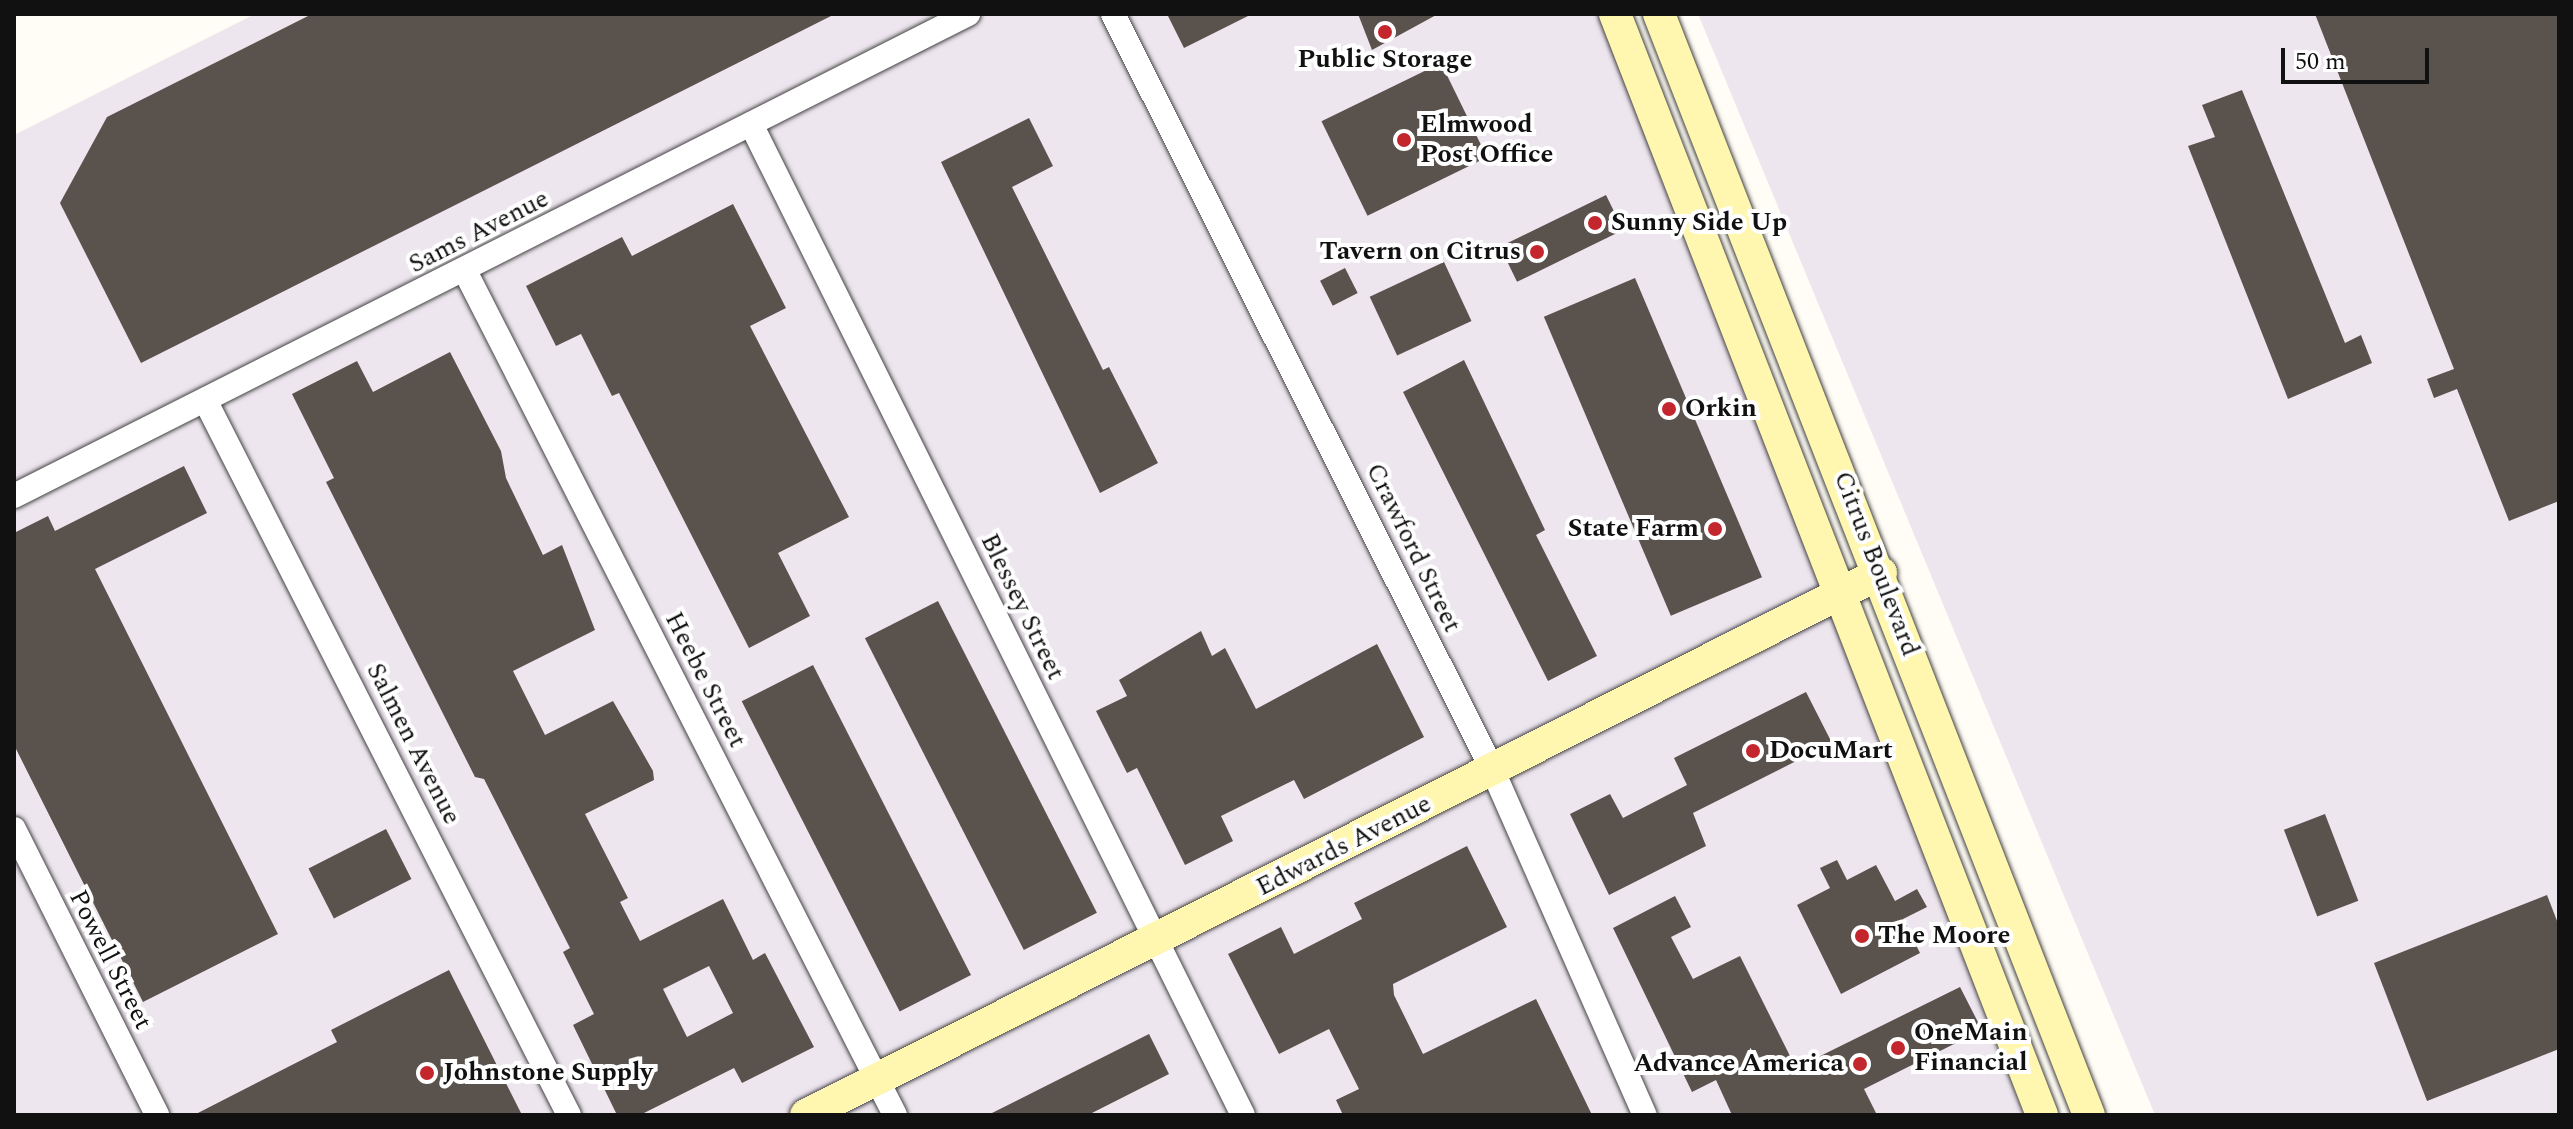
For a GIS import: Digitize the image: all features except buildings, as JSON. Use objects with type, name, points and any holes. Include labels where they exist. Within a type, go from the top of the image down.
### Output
[{"type":"street","name":"Sams Avenue","points":[[14,496],[465,271],[968,14]]},
{"type":"street","name":"Crawford Street","points":[[1113,14],[1493,771],[1645,1115]]},
{"type":"street","name":"Citrus Boulevard","points":[[1615,14],[2042,1115]]},
{"type":"street","points":[[1635,14],[1651,31],[1663,24]]},
{"type":"street","name":"Citrus Boulevard","points":[[1663,24],[1881,573],[2089,1115]]},
{"type":"street","name":"Blessey Street","points":[[751,124],[1243,1115]]},
{"type":"street","name":"Heebe Street","points":[[465,271],[895,1115]]},
{"type":"street","name":"Salmen Avenue","points":[[205,400],[569,1115]]},
{"type":"street","name":"Edwards Avenue","points":[[806,1115],[1881,573]]},
{"type":"street","name":"Powell Street","points":[[14,829],[157,1115]]},
{"type":"shaded area","points":[[255,14],[1602,14],[2024,1115],[14,1115],[14,135]]},
{"type":"shaded area","points":[[1698,14],[2559,14],[2559,1115],[2155,1115]]},
{"type":"place","name":"Public Storage","points":[[1385,32]]},
{"type":"place","name":"Elmwood Post Office","points":[[1404,140]]},
{"type":"place","name":"Sunny Side Up","points":[[1595,223]]},
{"type":"place","name":"Tavern on Citrus","points":[[1537,252]]},
{"type":"place","name":"Orkin","points":[[1669,409]]},
{"type":"place","name":"State Farm","points":[[1715,529]]},
{"type":"place","name":"DocuMart","points":[[1753,751]]},
{"type":"place","name":"The Moore","points":[[1862,936]]},
{"type":"place","name":"OneMain Financial","points":[[1898,1048]]},
{"type":"place","name":"Advance America","points":[[1860,1064]]},
{"type":"place","name":"Johnstone Supply","points":[[427,1073]]}]
